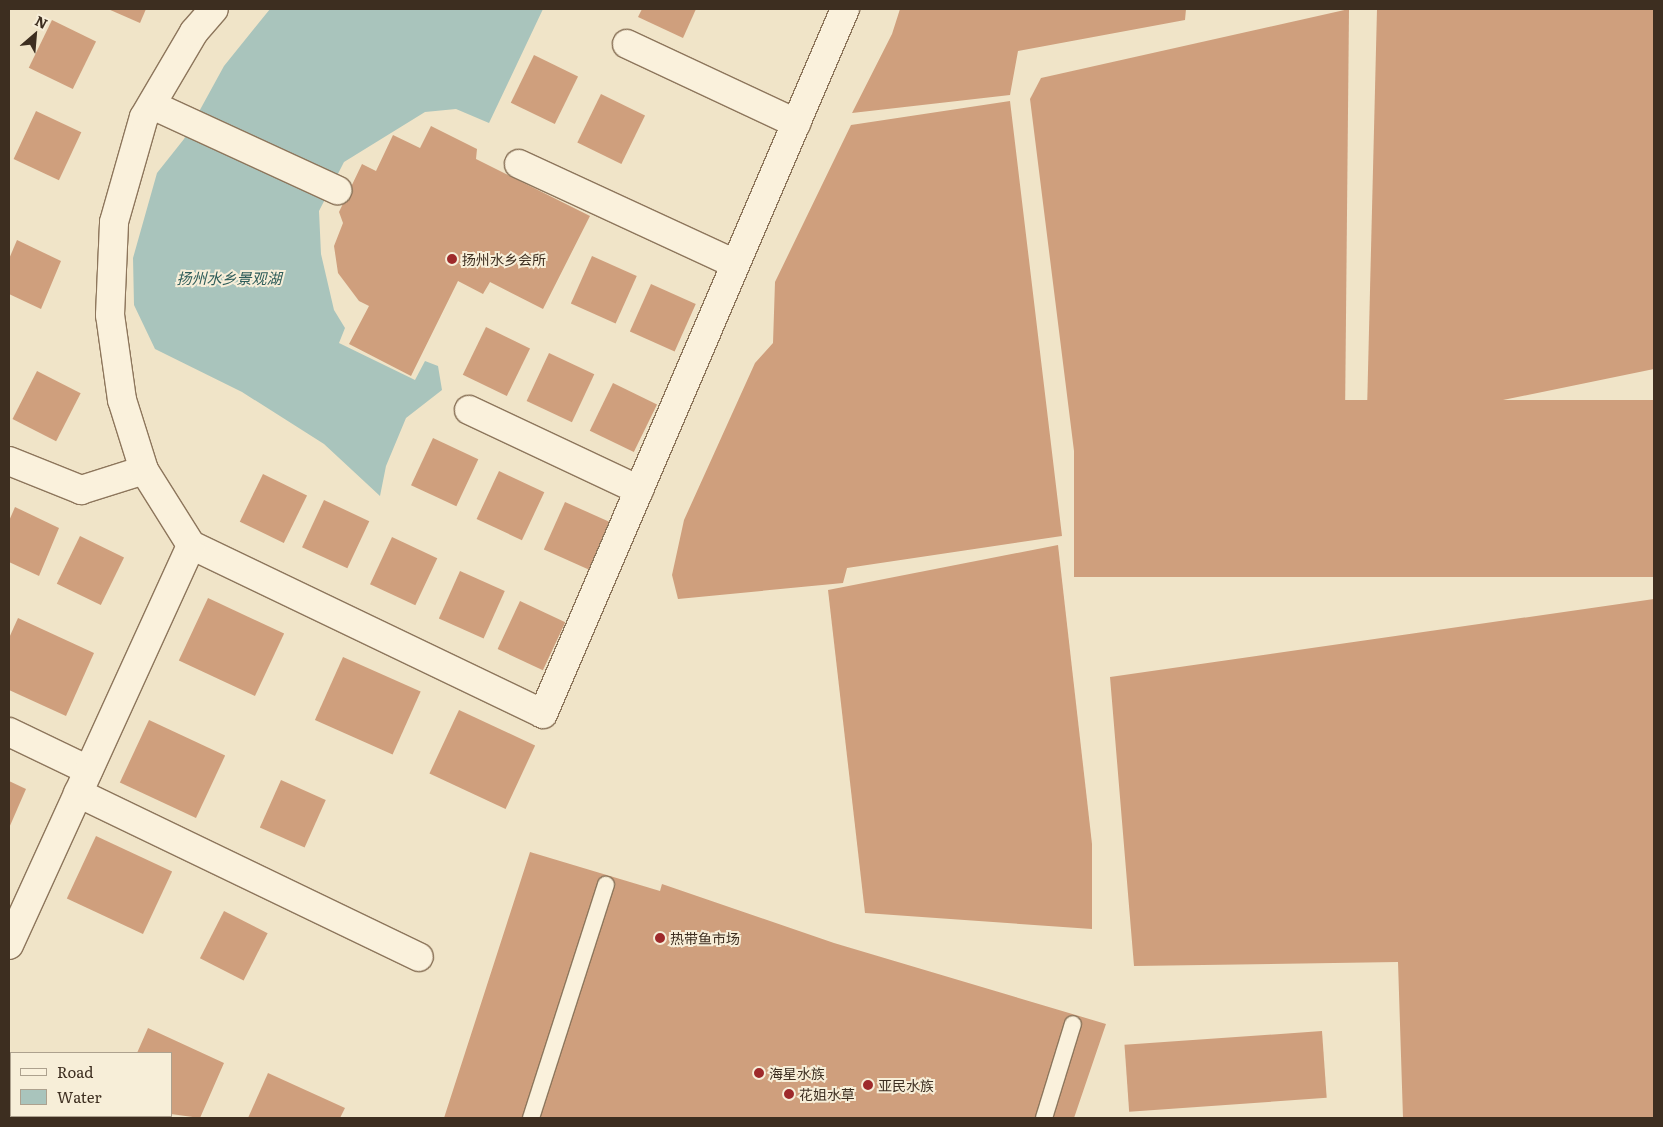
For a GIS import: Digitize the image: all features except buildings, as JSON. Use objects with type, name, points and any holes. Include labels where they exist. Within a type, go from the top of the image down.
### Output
[{"type":"street","points":[[214,9],[194,32],[152,105],[114,222],[110,315],[122,400],[144,470],[191,545],[543,714],[845,9]]},
{"type":"street","points":[[627,44],[796,123]]},
{"type":"street","points":[[152,105],[337,190]]},
{"type":"street","points":[[519,164],[735,264]]},
{"type":"street","points":[[470,410],[639,490]]},
{"type":"street","points":[[9,461],[81,490],[144,470]]},
{"type":"street","points":[[9,945],[191,545]]},
{"type":"street","points":[[9,732],[83,781],[419,957]]},
{"type":"lane","points":[[535,1117],[606,885]]},
{"type":"lane","points":[[1044,1118],[1073,1024]]},
{"type":"water","name":"扬州水乡景观湖","points":[[270,9],[543,9],[489,123],[456,109],[425,112],[344,162],[319,211],[321,254],[334,310],[345,328],[339,343],[415,380],[425,361],[438,366],[442,390],[406,418],[386,466],[380,496],[324,444],[242,392],[155,349],[134,305],[133,258],[157,173],[184,139],[224,66]]},
{"type":"place","name":"扬州水乡会所","points":[[452,259]]},
{"type":"place","name":"热带鱼市场","points":[[660,938]]},
{"type":"place","name":"海星水族","points":[[759,1073]]},
{"type":"place","name":"亚民水族","points":[[868,1085]]},
{"type":"place","name":"花姐水草","points":[[789,1094]]}]
